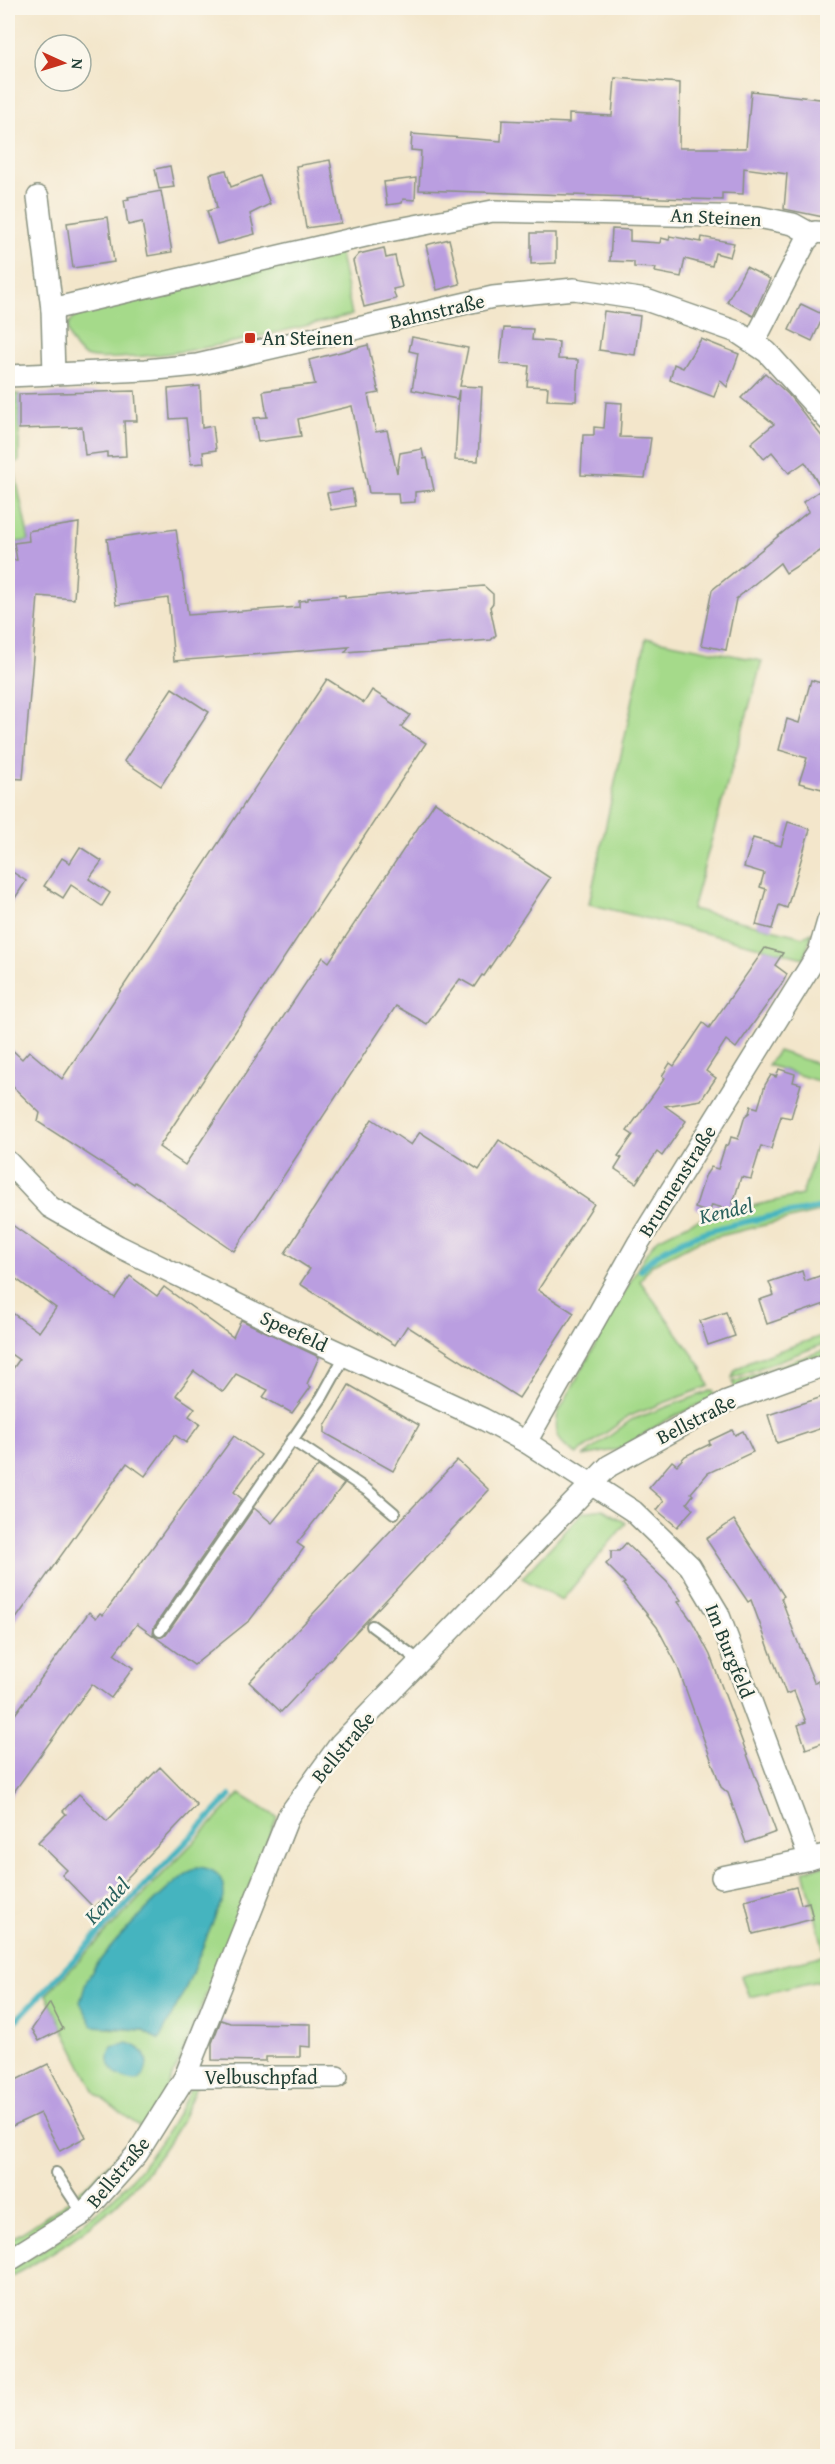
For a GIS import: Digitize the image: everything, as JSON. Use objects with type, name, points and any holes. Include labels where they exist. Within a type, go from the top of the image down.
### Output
[{"type":"street","points":[[38,197],[52,309],[54,374]]},
{"type":"street","name":"An Steinen","points":[[52,309],[378,233],[493,211],[755,217],[793,224],[819,234],[754,342]]},
{"type":"street","name":"Bahnstraße","points":[[8,376],[146,370],[197,364],[493,297],[549,290],[591,291],[646,300],[719,325],[754,342],[798,384],[828,420]]},
{"type":"street","name":"Brunnenstraße","points":[[526,1442],[620,1280],[639,1242],[823,954],[828,921]]},
{"type":"street","name":"Speefeld","points":[[8,1162],[50,1207],[118,1246],[273,1322],[430,1392],[526,1442],[591,1484]]},
{"type":"street","name":"Bellstraße","points":[[8,2261],[83,2214],[137,2154],[185,2077],[289,1815],[340,1743],[609,1466],[688,1420],[727,1401],[828,1364]]},
{"type":"street","name":"Im Burgfeld","points":[[591,1484],[633,1511],[683,1558],[718,1613],[819,1857],[722,1877]]},
{"type":"street","name":"Velbuschpfad","points":[[185,2077],[337,2077]]},
{"type":"lane","points":[[160,1632],[322,1397],[346,1354]]},
{"type":"lane","points":[[292,1440],[368,1490],[394,1513]]},
{"type":"lane","points":[[372,1626],[420,1661]]},
{"type":"lane","points":[[56,2173],[83,2214]]},
{"type":"green space","points":[[339,249],[352,315],[206,348],[147,356],[97,358],[85,356],[72,343],[69,334],[68,326],[73,318],[81,314],[80,310]]},
{"type":"green space","points":[[8,394],[19,394],[19,461],[13,463],[29,541],[14,542],[8,505]]},
{"type":"green space","points":[[646,638],[762,661],[692,909],[803,937],[812,933],[804,958],[589,904]]},
{"type":"green space","points":[[778,1051],[827,1067],[827,1084],[768,1065]]},
{"type":"green space","points":[[827,1115],[827,1210],[699,1241],[651,1265],[640,1281],[701,1366],[709,1386],[629,1416],[577,1454],[566,1446],[557,1433],[558,1413],[645,1255],[656,1240],[692,1222],[720,1213],[802,1195]]},
{"type":"green space","points":[[827,1334],[827,1343],[732,1378],[735,1370],[750,1361]]},
{"type":"green space","points":[[827,1349],[827,1355],[735,1389],[733,1382]]},
{"type":"green space","points":[[713,1390],[715,1397],[665,1421],[620,1449],[583,1456],[631,1420]]},
{"type":"green space","points":[[603,1509],[626,1523],[562,1600],[522,1578],[583,1512]]},
{"type":"green space","points":[[240,1794],[277,1817],[177,2067],[146,2131],[98,2186],[49,2226],[8,2250],[8,2241],[46,2217],[96,2177],[140,2127],[96,2094],[46,1995]],"holes":[[[224,1895],[185,1990],[158,2039],[142,2030],[105,2028]]]},
{"type":"green space","points":[[827,1865],[827,1979],[749,1997],[741,1976],[825,1955],[804,1870]]},
{"type":"green space","points":[[194,2080],[199,2080],[178,2127],[162,2152],[125,2196],[104,2215],[58,2249],[8,2278],[8,2270],[68,2234],[119,2192],[160,2142],[178,2113]]},
{"type":"water","points":[[197,1867],[209,1869],[218,1875],[224,1895],[185,1990],[159,2040],[142,2030],[93,2026],[80,2002],[87,1980],[95,1967],[154,1902]]},
{"type":"water","points":[[128,2043],[140,2049],[146,2059],[145,2070],[137,2081],[118,2075],[109,2061],[112,2047]]},
{"type":"building","points":[[615,78],[680,83],[679,148],[746,148],[751,91],[828,100],[828,218],[784,209],[787,174],[744,168],[743,194],[722,193],[722,200],[419,190],[421,151],[411,150],[412,134],[501,141],[502,120],[569,123],[569,114],[612,116]]},
{"type":"building","points":[[330,160],[341,223],[306,228],[296,166]]},
{"type":"building","points":[[170,166],[174,187],[159,189],[155,169]]},
{"type":"building","points":[[226,170],[231,187],[260,176],[270,204],[250,214],[255,234],[217,244],[207,211],[217,208],[210,174]]},
{"type":"building","points":[[416,178],[415,200],[403,199],[402,203],[387,205],[384,182]]},
{"type":"building","points":[[161,191],[172,252],[148,256],[142,222],[128,225],[124,200],[129,199],[128,197]]},
{"type":"building","points":[[108,217],[114,262],[73,268],[67,223]]},
{"type":"building","points":[[612,229],[630,230],[630,241],[660,243],[661,238],[669,240],[670,236],[701,242],[702,237],[734,243],[730,257],[715,253],[712,266],[685,259],[681,277],[655,272],[656,268],[634,267],[634,262],[610,261]]},
{"type":"building","points":[[531,233],[556,233],[556,263],[531,264]]},
{"type":"building","points":[[449,239],[460,284],[437,290],[426,245]]},
{"type":"building","points":[[384,248],[386,258],[395,256],[402,287],[393,289],[396,299],[364,307],[353,261],[359,254]]},
{"type":"building","points":[[746,267],[770,279],[753,316],[727,302]]},
{"type":"building","points":[[801,304],[824,315],[812,341],[789,330]]},
{"type":"building","points":[[604,311],[640,316],[635,355],[599,350]]},
{"type":"building","points":[[504,328],[533,329],[532,340],[559,342],[558,359],[578,360],[576,401],[547,400],[548,387],[527,386],[529,366],[500,364]]},
{"type":"building","points":[[412,337],[468,348],[460,386],[482,387],[478,461],[455,460],[459,390],[457,399],[412,390],[418,353],[409,351]]},
{"type":"building","points":[[701,339],[739,354],[727,387],[720,380],[714,397],[670,380],[674,364],[683,368]]},
{"type":"building","points":[[368,345],[379,393],[368,395],[376,432],[387,430],[397,473],[400,453],[422,449],[424,459],[427,458],[434,490],[415,492],[415,502],[399,503],[398,493],[369,493],[352,406],[298,419],[301,436],[258,442],[254,418],[267,417],[263,391],[315,384],[309,360]]},
{"type":"building","points":[[765,373],[788,394],[828,444],[828,546],[786,573],[780,563],[736,599],[726,650],[701,645],[712,590],[809,511],[803,502],[822,489],[805,462],[789,473],[772,452],[764,459],[751,443],[774,424],[741,398]]},
{"type":"building","points":[[200,386],[202,428],[213,426],[216,450],[203,452],[204,463],[191,464],[186,418],[170,419],[168,389]]},
{"type":"building","points":[[135,391],[137,421],[124,421],[126,456],[107,457],[107,452],[85,455],[82,427],[19,429],[19,394]]},
{"type":"building","points":[[606,402],[622,403],[620,437],[651,438],[645,478],[581,475],[583,435],[594,435],[594,427],[604,428]]},
{"type":"building","points":[[352,489],[355,506],[331,510],[327,493]]},
{"type":"building","points":[[79,523],[74,599],[38,596],[23,779],[8,778],[8,560],[17,560],[14,543],[29,541],[28,531]]},
{"type":"building","points":[[176,529],[188,615],[299,607],[299,601],[308,600],[308,598],[345,595],[345,598],[484,586],[493,594],[493,603],[490,607],[496,635],[491,640],[345,652],[349,647],[174,661],[168,598],[116,605],[107,539]]},
{"type":"building","points":[[327,679],[364,703],[372,690],[410,715],[401,727],[426,743],[159,1147],[185,1165],[323,957],[329,962],[435,802],[550,878],[484,976],[482,975],[474,987],[460,979],[427,1024],[396,1006],[234,1251],[135,1182],[134,1184],[38,1122],[40,1113],[8,1082],[8,1046],[22,1059],[29,1051],[62,1079]]},
{"type":"building","points":[[811,680],[828,685],[828,770],[822,789],[799,783],[807,758],[779,750],[787,719],[799,723]]},
{"type":"building","points":[[172,688],[209,712],[161,786],[124,761]]},
{"type":"building","points":[[788,822],[810,829],[787,908],[779,905],[772,929],[756,925],[766,889],[760,887],[764,873],[744,867],[753,838],[781,846]]},
{"type":"building","points":[[80,847],[102,861],[89,879],[110,893],[102,906],[71,885],[63,898],[44,886],[62,858],[70,863]]},
{"type":"building","points":[[8,869],[26,881],[8,909]]},
{"type":"building","points":[[765,948],[783,953],[775,965],[787,974],[783,982],[736,1048],[726,1040],[706,1071],[716,1078],[701,1100],[665,1106],[686,1121],[662,1156],[657,1152],[636,1183],[615,1169],[622,1158],[618,1156],[633,1135],[627,1131],[665,1078],[662,1076],[670,1063],[674,1066],[703,1023],[709,1028]]},
{"type":"building","points":[[779,1069],[795,1074],[793,1082],[801,1084],[791,1118],[781,1116],[771,1149],[761,1146],[751,1179],[741,1177],[731,1210],[712,1205],[709,1213],[695,1208],[705,1176],[711,1167],[718,1169],[725,1146],[729,1144],[731,1137],[738,1139],[745,1116],[749,1113],[751,1106],[758,1108],[765,1085],[771,1075],[776,1077]]},
{"type":"building","points":[[372,1119],[411,1145],[420,1132],[479,1170],[499,1140],[594,1204],[538,1290],[574,1313],[519,1398],[407,1326],[395,1345],[300,1284],[310,1269],[285,1253]]},
{"type":"building","points":[[8,1222],[115,1298],[130,1276],[157,1296],[164,1287],[233,1337],[241,1320],[319,1357],[307,1384],[311,1387],[292,1413],[263,1397],[268,1390],[236,1374],[223,1392],[194,1371],[176,1395],[195,1408],[189,1416],[200,1424],[186,1443],[175,1435],[145,1476],[127,1463],[8,1630],[8,1376],[19,1360],[8,1352],[8,1310],[39,1332],[56,1308],[8,1273]]},
{"type":"building","points":[[802,1271],[805,1281],[828,1273],[828,1303],[767,1324],[759,1300],[774,1295],[769,1282]]},
{"type":"building","points":[[726,1312],[735,1336],[708,1345],[700,1321]]},
{"type":"building","points":[[349,1385],[419,1425],[393,1471],[325,1433],[325,1426]]},
{"type":"building","points":[[828,1395],[828,1426],[777,1443],[768,1415]]},
{"type":"building","points":[[732,1430],[735,1435],[743,1431],[753,1452],[708,1473],[691,1493],[693,1495],[687,1503],[693,1509],[677,1527],[657,1510],[664,1501],[649,1488],[672,1461],[677,1465],[685,1456]]},
{"type":"building","points":[[234,1436],[261,1455],[234,1492],[242,1499],[154,1627],[153,1634],[156,1637],[166,1635],[254,1508],[272,1523],[318,1466],[344,1484],[297,1543],[304,1548],[250,1620],[194,1665],[137,1624],[114,1654],[133,1668],[111,1698],[92,1684],[8,1800],[8,1724],[89,1612],[96,1618],[100,1613],[103,1615]]},
{"type":"building","points":[[457,1460],[489,1490],[281,1712],[249,1682]]},
{"type":"building","points":[[734,1520],[784,1596],[781,1598],[797,1640],[814,1682],[818,1681],[828,1705],[828,1741],[806,1749],[798,1725],[806,1722],[794,1691],[786,1694],[751,1600],[748,1602],[706,1539]]},
{"type":"building","points":[[626,1543],[667,1582],[681,1600],[678,1602],[692,1621],[710,1655],[776,1832],[746,1843],[728,1793],[721,1787],[677,1665],[657,1627],[623,1584],[625,1583],[606,1564],[611,1559],[611,1551],[619,1551]]},
{"type":"building","points":[[160,1767],[197,1805],[104,1902],[102,1900],[94,1908],[62,1875],[67,1870],[38,1842],[66,1814],[63,1811],[79,1794],[107,1821]]},
{"type":"building","points":[[796,1887],[801,1904],[809,1902],[813,1919],[753,1934],[745,1900]]},
{"type":"building","points":[[50,2003],[63,2029],[39,2041],[32,2029]]},
{"type":"building","points":[[221,2020],[230,2023],[311,2024],[311,2047],[300,2046],[300,2057],[266,2057],[266,2061],[212,2060],[212,2043]]},
{"type":"building","points":[[48,2064],[86,2137],[60,2151],[40,2113],[8,2128],[8,2084]]},
{"type":"waterway","name":"Kendel","points":[[641,1270],[656,1255],[676,1243],[701,1234],[754,1220],[828,1206]]},
{"type":"waterway","name":"Kendel","points":[[8,2029],[230,1796]]},
{"type":"place","name":"An Steinen","points":[[250,338]]}]
